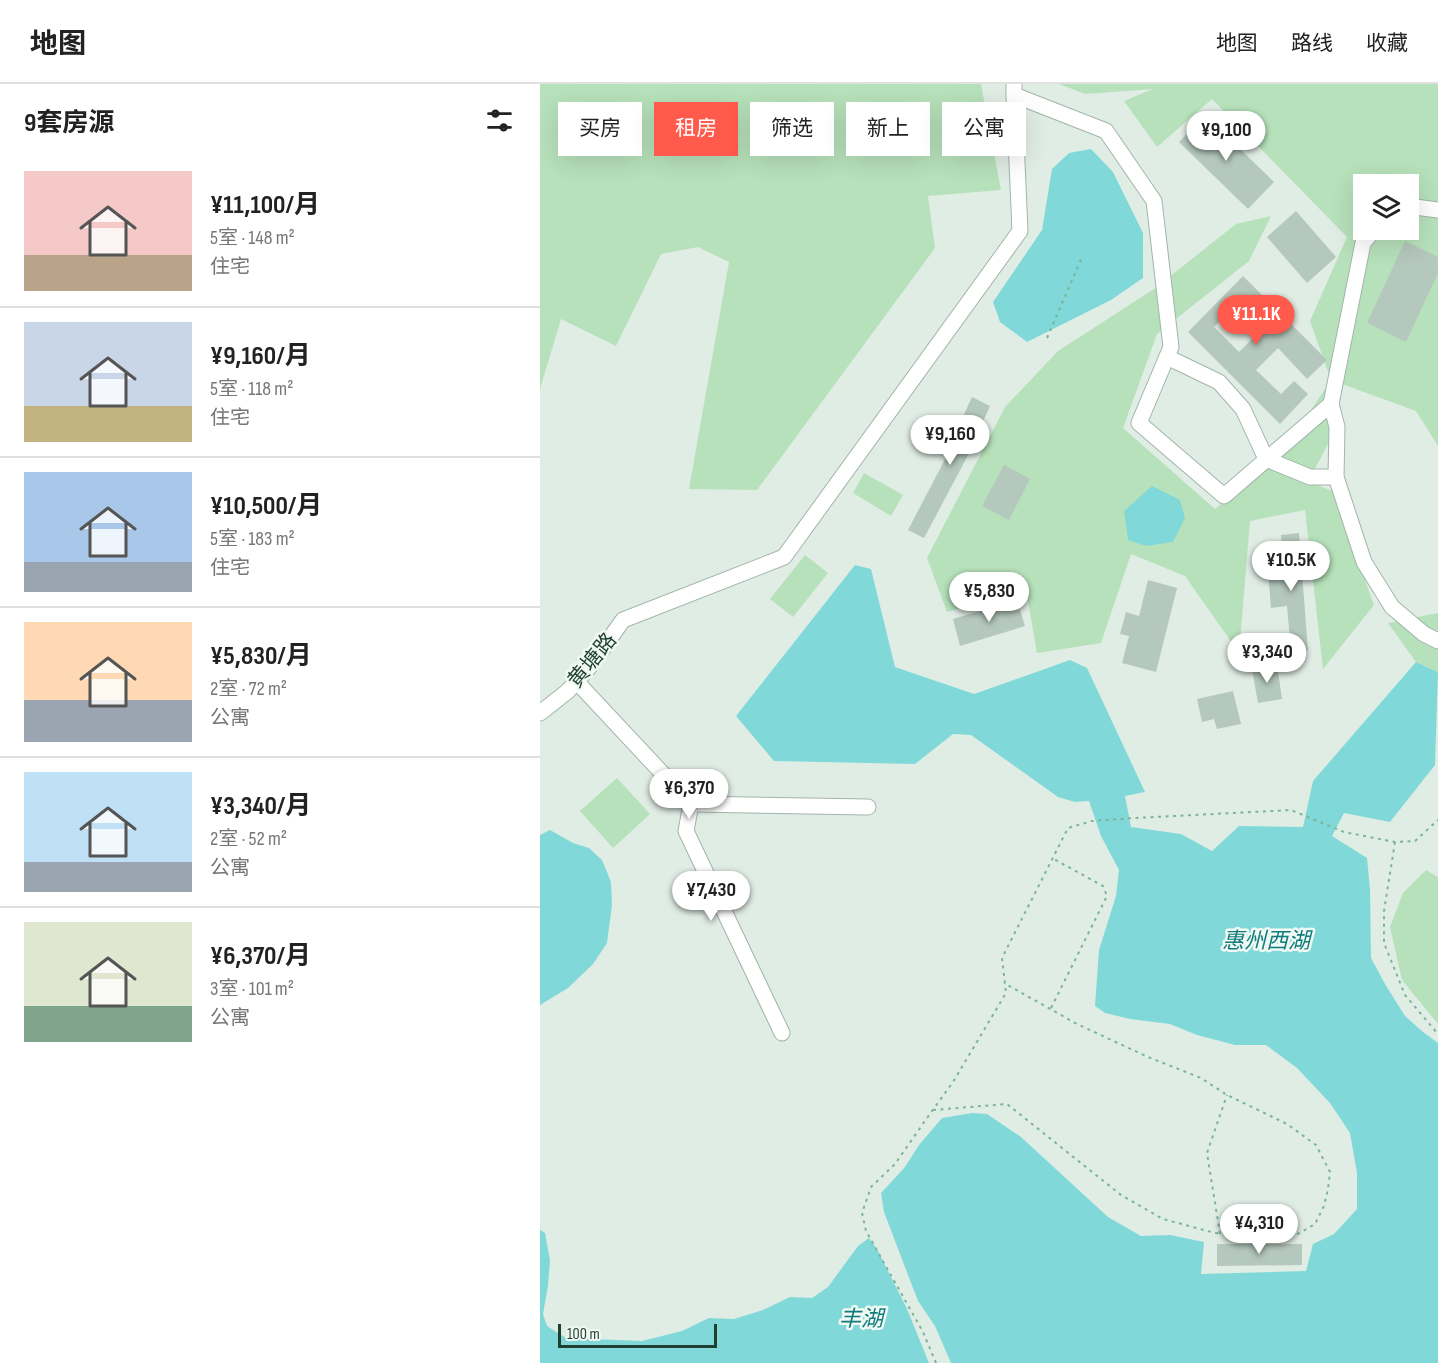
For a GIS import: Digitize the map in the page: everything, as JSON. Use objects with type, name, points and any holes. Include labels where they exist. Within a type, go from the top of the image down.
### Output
[{"type":"street","points":[[1014,90],[1106,131],[1154,201],[1171,347],[1139,423],[1224,496],[1331,404]]},
{"type":"street","name":"黄塘路","points":[[540,713],[568,691],[591,665],[623,620],[784,557],[1020,231],[1014,90]]},
{"type":"street","points":[[1419,207],[1438,210]]},
{"type":"street","points":[[1366,240],[1363,243],[1331,404],[1337,427],[1336,477],[1364,562],[1392,607],[1424,634],[1438,641]]},
{"type":"street","points":[[1167,357],[1219,382],[1243,409],[1266,459],[1310,477],[1336,477]]},
{"type":"street","points":[[576,681],[691,804],[868,807]]},
{"type":"street","points":[[691,804],[686,831],[782,1033]]},
{"type":"path","points":[[1047,338],[1082,257]]},
{"type":"path","points":[[936,1363],[923,1332],[866,1231],[862,1213],[871,1187],[895,1164],[953,1082],[1006,993],[1002,958],[1068,828],[1092,821],[1291,810],[1344,832],[1395,842],[1415,842],[1438,820]]},
{"type":"path","points":[[1395,842],[1384,911],[1383,943],[1404,995],[1438,1034]]},
{"type":"path","points":[[1051,1008],[1107,896],[1103,886],[1052,858]]},
{"type":"path","points":[[933,1110],[1007,1104],[1121,1195],[1163,1220],[1220,1234],[1265,1237],[1296,1235],[1315,1224],[1324,1206],[1330,1172],[1316,1145],[1287,1124],[1227,1095],[1201,1078],[1148,1057],[1087,1028],[1004,982]]},
{"type":"path","points":[[1220,1234],[1207,1153],[1227,1095]]},
{"type":"green space","points":[[540,84],[981,84],[984,102],[942,102],[942,156],[995,156],[1001,190],[928,196],[935,248],[757,490],[689,489],[729,262],[698,247],[661,254],[616,346],[561,319],[540,389]]},
{"type":"green space","points":[[1059,84],[1438,84],[1438,446],[1416,411],[1331,380],[1310,321],[1347,237],[1212,99],[1157,147],[1124,101],[1153,89],[1085,94]]},
{"type":"green space","points":[[1271,216],[1249,261],[1157,334],[1123,428],[1215,509],[1281,455],[1331,380],[1331,438],[1308,482],[1333,491],[1374,605],[1323,669],[1305,510],[1250,521],[1239,653],[1185,576],[1131,554],[1101,643],[1037,653],[1026,590],[947,612],[927,558],[1005,407],[1058,351],[1154,289],[1236,224]]},
{"type":"green space","points":[[864,473],[903,495],[891,516],[853,493]]},
{"type":"green space","points":[[805,555],[828,573],[793,617],[770,599]]},
{"type":"green space","points":[[1438,613],[1438,672],[1416,662],[1388,623]]},
{"type":"green space","points":[[617,778],[650,814],[613,848],[580,811]]},
{"type":"green space","points":[[1426,870],[1438,877],[1438,1024],[1402,980],[1390,927],[1403,893]]},
{"type":"water","points":[[1091,149],[1113,172],[1143,233],[1143,278],[1111,300],[1027,342],[1000,322],[993,302],[1042,230],[1052,169],[1069,153]]},
{"type":"water","points":[[1152,486],[1180,500],[1185,518],[1173,542],[1146,546],[1128,540],[1124,511]]},
{"type":"water","name":"惠州西湖","points":[[855,565],[871,569],[895,667],[974,694],[1070,660],[1087,668],[1145,792],[1125,796],[1131,827],[1181,834],[1212,851],[1239,826],[1303,827],[1313,781],[1416,662],[1438,672],[1435,765],[1390,822],[1344,813],[1332,836],[1367,858],[1371,958],[1405,1016],[1438,1043],[1438,1363],[951,1363],[935,1326],[918,1301],[884,1212],[881,1193],[905,1167],[919,1145],[942,1118],[972,1113],[987,1114],[1021,1137],[1108,1217],[1141,1236],[1170,1235],[1204,1242],[1201,1274],[1306,1271],[1313,1244],[1334,1234],[1357,1209],[1357,1173],[1350,1133],[1330,1103],[1297,1068],[1266,1045],[1235,1045],[1197,1035],[1170,1024],[1105,1013],[1095,1006],[1099,950],[1116,896],[1119,870],[1101,836],[1089,801],[1075,802],[1058,797],[971,735],[953,734],[915,764],[774,761],[736,716]]},
{"type":"water","points":[[550,830],[573,843],[589,848],[602,860],[611,882],[612,905],[607,943],[593,964],[568,988],[540,1005],[540,835]]},
{"type":"water","name":"丰湖","points":[[540,1230],[545,1233],[550,1260],[543,1314],[547,1326],[566,1338],[642,1341],[682,1331],[709,1318],[734,1319],[763,1310],[790,1297],[812,1298],[828,1287],[858,1246],[869,1238],[877,1249],[907,1309],[929,1363],[540,1363]]},
{"type":"building","points":[[1205,115],[1274,182],[1248,209],[1179,142]]},
{"type":"building","points":[[1296,211],[1336,257],[1307,283],[1267,237]]},
{"type":"building","points":[[1405,241],[1438,257],[1438,273],[1406,342],[1367,323]]},
{"type":"building","points":[[1243,276],[1327,360],[1307,379],[1278,348],[1256,370],[1281,394],[1294,381],[1308,394],[1280,424],[1188,332]],"holes":[[[1235,306],[1260,331],[1239,352],[1214,327]]]},
{"type":"building","points":[[972,397],[990,406],[966,459],[924,538],[908,530],[951,448],[949,447]]},
{"type":"building","points":[[1004,465],[1030,479],[1009,520],[982,506]]},
{"type":"building","points":[[1299,533],[1308,651],[1291,652],[1287,606],[1271,608],[1268,572],[1284,571],[1281,535]]},
{"type":"building","points":[[1148,580],[1177,588],[1156,672],[1122,663],[1129,636],[1120,634],[1126,612],[1139,616]]},
{"type":"building","points":[[1017,600],[1025,626],[960,646],[953,619]]},
{"type":"building","points":[[1277,665],[1282,699],[1258,703],[1252,669]]},
{"type":"building","points":[[1233,691],[1241,724],[1217,729],[1214,719],[1202,722],[1197,699]]},
{"type":"building","points":[[1217,1244],[1302,1244],[1302,1265],[1217,1266]]}]
